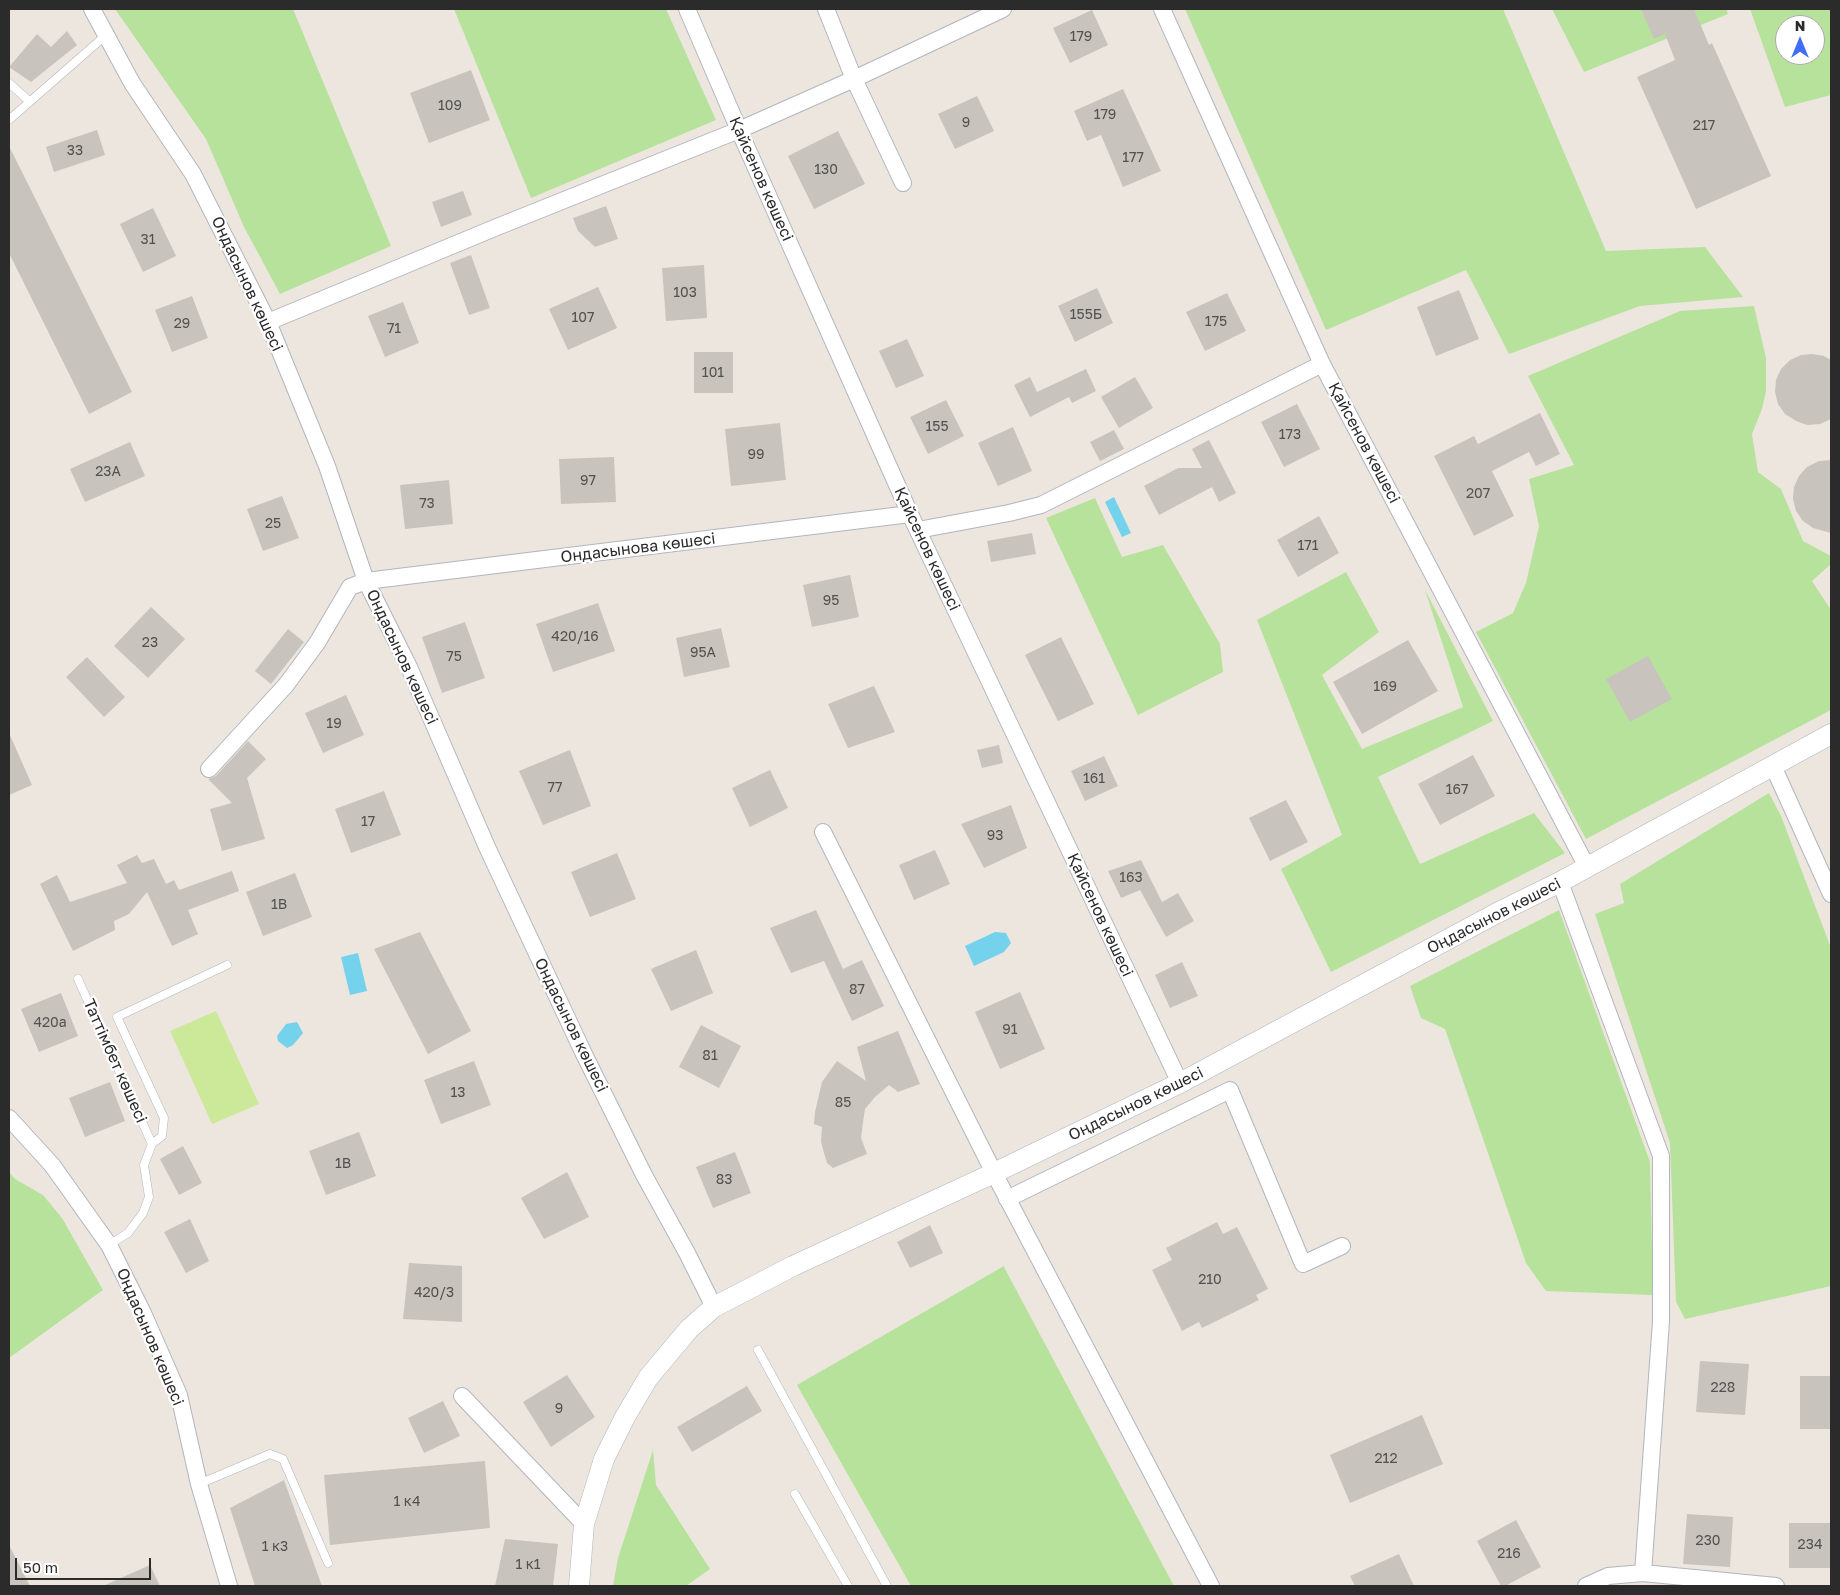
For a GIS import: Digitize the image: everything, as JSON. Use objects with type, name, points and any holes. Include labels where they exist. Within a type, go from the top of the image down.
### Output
[{"type":"street","name":"Ондасынов көшесі","points":[[92,9],[132,83],[193,174],[268,322],[327,466],[366,581],[409,667],[487,847],[583,1052],[714,1307]]},
{"type":"street","name":"Қайсенов көшесі","points":[[687,9],[910,514],[1180,1083]]},
{"type":"street","points":[[826,9],[854,80],[903,183]]},
{"type":"street","points":[[268,322],[497,227],[739,130],[854,80],[1003,9]]},
{"type":"street","name":"Қайсенов көшесі","points":[[1162,9],[1322,364],[1587,867]]},
{"type":"street","points":[[918,530],[1041,505],[1322,364]]},
{"type":"street","name":"Ондасынова көшесі","points":[[366,581],[910,514]]},
{"type":"street","points":[[209,769],[286,685],[317,643],[350,587],[366,581]]},
{"type":"street","name":"Оңдасынов көшесі","points":[[579,1586],[584,1524],[604,1460],[625,1417],[648,1378],[689,1329],[714,1307],[793,1266],[994,1173],[1180,1083],[1497,912],[1560,882],[1831,734]]},
{"type":"street","points":[[1774,766],[1831,894]]},
{"type":"street","points":[[823,832],[1007,1199],[1211,1586]]},
{"type":"street","points":[[1560,882],[1661,1156],[1661,1321],[1643,1573]]},
{"type":"street","points":[[1007,1199],[1230,1090],[1303,1264],[1342,1246]]},
{"type":"street","name":"Оңдасынов көшесі","points":[[9,1118],[52,1166],[109,1245],[143,1313],[179,1395],[199,1484],[230,1586]]},
{"type":"street","points":[[462,1396],[584,1524]]},
{"type":"street","points":[[1586,1586],[1608,1576],[1643,1573],[1776,1586]]},
{"type":"lane","points":[[10,119],[106,35]]},
{"type":"lane","points":[[9,83],[29,102]]},
{"type":"lane","name":"Таттімбет көшесі","points":[[109,1245],[128,1233],[143,1213],[149,1197],[144,1165],[152,1144],[162,1136],[164,1118],[117,1018],[227,965]]},
{"type":"lane","name":"Таттімбет көшесі","points":[[78,978],[152,1144]]},
{"type":"lane","points":[[758,1350],[887,1586]]},
{"type":"lane","points":[[199,1484],[270,1454],[283,1458],[328,1564]]},
{"type":"lane","points":[[796,1494],[848,1586]]},
{"type":"green space","points":[[115,9],[293,9],[391,246],[280,294],[244,227],[206,139]]},
{"type":"green space","points":[[454,9],[666,9],[716,120],[531,198]]},
{"type":"green space","points":[[1185,9],[1503,9],[1606,251],[1705,247],[1743,297],[1640,306],[1509,354],[1466,270],[1326,330]]},
{"type":"green space","points":[[1552,9],[1726,9],[1728,14],[1584,72]]},
{"type":"green space","points":[[1750,9],[1831,9],[1831,95],[1785,107]]},
{"type":"green space","points":[[1754,306],[1766,358],[1766,391],[1762,409],[1752,434],[1758,472],[1781,489],[1803,541],[1831,556],[1831,564],[1812,581],[1831,610],[1831,710],[1586,839],[1476,632],[1513,613],[1526,583],[1539,526],[1529,479],[1574,465],[1528,376],[1680,311]]},
{"type":"green space","points":[[1095,498],[1122,557],[1163,545],[1220,644],[1223,672],[1138,715],[1046,518]]},
{"type":"green space","points":[[1346,572],[1379,632],[1322,675],[1362,749],[1463,707],[1425,590],[1493,721],[1378,777],[1420,864],[1534,813],[1565,853],[1331,972],[1281,869],[1342,835],[1257,620]]},
{"type":"green space","points":[[1769,793],[1781,816],[1831,948],[1831,1286],[1685,1319],[1676,1302],[1670,1143],[1595,914],[1624,903],[1620,884]]},
{"type":"green space","points":[[1559,910],[1650,1162],[1653,1295],[1546,1291],[1526,1263],[1445,1029],[1421,1018],[1410,986]]},
{"type":"green space","points":[[216,1011],[259,1104],[212,1124],[170,1031]]},
{"type":"green space","points":[[9,1172],[15,1179],[43,1195],[62,1218],[103,1290],[9,1358]]},
{"type":"green space","points":[[1004,1266],[1174,1586],[911,1586],[797,1385]]},
{"type":"green space","points":[[653,1450],[656,1485],[710,1569],[686,1586],[613,1586],[618,1558]]},
{"type":"water","points":[[1114,497],[1131,533],[1122,537],[1105,502]]},
{"type":"water","points":[[995,932],[1006,933],[1011,943],[1004,952],[974,966],[965,946]]},
{"type":"water","points":[[358,953],[367,991],[350,995],[341,957]]},
{"type":"water","points":[[297,1022],[303,1033],[293,1045],[287,1048],[278,1041],[277,1036],[286,1024]]},
{"type":"building","points":[[1641,9],[1694,9],[1709,45],[1712,43],[1771,176],[1696,209],[1637,77],[1675,60],[1665,34],[1654,39]]},
{"type":"building","points":[[1092,10],[1108,45],[1070,63],[1053,28]]},
{"type":"building","points":[[67,31],[77,45],[31,82],[9,67],[37,34],[51,47]]},
{"type":"building","points":[[471,70],[490,120],[429,143],[410,93]]},
{"type":"building","points":[[1123,89],[1161,171],[1123,187],[1101,135],[1087,141],[1074,111]]},
{"type":"building","points":[[977,96],[994,131],[955,149],[938,114]]},
{"type":"building","points":[[97,130],[105,155],[54,172],[46,147]]},
{"type":"building","points":[[838,131],[865,184],[814,209],[788,156]]},
{"type":"building","points":[[9,146],[132,392],[89,414],[9,253]]},
{"type":"building","points":[[463,191],[472,215],[441,227],[432,202]]},
{"type":"building","points":[[606,206],[618,239],[595,247],[578,231],[573,218]]},
{"type":"building","points":[[153,208],[176,256],[143,272],[120,224]]},
{"type":"building","points":[[471,255],[490,308],[469,315],[450,263]]},
{"type":"building","points":[[704,265],[707,318],[666,321],[662,268]]},
{"type":"building","points":[[598,287],[617,328],[568,350],[549,309]]},
{"type":"building","points":[[1097,288],[1113,323],[1075,342],[1058,306]]},
{"type":"building","points":[[1459,290],[1479,339],[1436,356],[1417,307]]},
{"type":"building","points":[[1227,293],[1246,331],[1205,351],[1186,312]]},
{"type":"building","points":[[192,296],[208,338],[172,352],[155,310]]},
{"type":"building","points":[[403,302],[419,343],[385,357],[368,316]]},
{"type":"building","points":[[907,339],[924,376],[896,388],[879,351]]},
{"type":"building","points":[[694,352],[733,352],[733,393],[694,393]]},
{"type":"building","points":[[1801,355],[1824,356],[1831,360],[1831,419],[1820,424],[1807,425],[1785,414],[1778,404],[1775,392],[1776,380],[1781,369],[1790,360]]},
{"type":"building","points":[[1086,369],[1096,391],[1072,403],[1069,397],[1030,417],[1014,385],[1030,377],[1037,392]]},
{"type":"building","points":[[1135,377],[1153,408],[1119,428],[1101,397]]},
{"type":"building","points":[[946,400],[964,436],[928,454],[910,417]]},
{"type":"building","points":[[1297,404],[1320,449],[1284,467],[1261,422]]},
{"type":"building","points":[[1540,413],[1560,454],[1536,466],[1529,452],[1492,471],[1514,516],[1474,536],[1434,456],[1474,436],[1478,444]]},
{"type":"building","points":[[780,423],[786,480],[731,486],[725,429]]},
{"type":"building","points":[[1013,427],[1032,471],[998,486],[978,443]]},
{"type":"building","points":[[1114,430],[1124,449],[1100,461],[1090,442]]},
{"type":"building","points":[[1209,440],[1236,493],[1219,502],[1212,487],[1159,515],[1144,486],[1178,468],[1202,468],[1192,449]]},
{"type":"building","points":[[130,442],[145,476],[85,502],[70,469]]},
{"type":"building","points":[[614,457],[616,502],[561,504],[559,459]]},
{"type":"building","points":[[1831,460],[1831,533],[1813,528],[1803,521],[1796,511],[1793,499],[1794,487],[1799,476],[1807,467],[1819,461]]},
{"type":"building","points":[[449,480],[453,524],[405,529],[400,485]]},
{"type":"building","points":[[282,496],[299,538],[263,551],[247,509]]},
{"type":"building","points":[[1319,516],[1339,553],[1298,577],[1277,540]]},
{"type":"building","points":[[1032,533],[1036,554],[991,562],[987,541]]},
{"type":"building","points":[[850,575],[859,617],[812,627],[803,585]]},
{"type":"building","points":[[598,603],[615,651],[553,672],[536,624]]},
{"type":"building","points":[[151,607],[185,639],[148,678],[114,646]]},
{"type":"building","points":[[465,622],[485,678],[442,693],[422,637]]},
{"type":"building","points":[[721,628],[730,667],[684,677],[676,638]]},
{"type":"building","points":[[288,629],[304,642],[271,684],[255,671]]},
{"type":"building","points":[[1061,637],[1094,704],[1058,721],[1025,655]]},
{"type":"building","points":[[1408,640],[1438,691],[1362,734],[1333,682]]},
{"type":"building","points":[[1648,656],[1672,699],[1630,722],[1606,679]]},
{"type":"building","points":[[87,657],[125,697],[104,717],[66,677]]},
{"type":"building","points":[[874,686],[895,732],[848,748],[828,704]]},
{"type":"building","points":[[346,695],[364,735],[323,753],[305,713]]},
{"type":"building","points":[[9,733],[32,785],[9,795]]},
{"type":"building","points":[[248,741],[266,759],[247,778],[265,839],[222,851],[210,809],[232,803],[208,779],[216,776]]},
{"type":"building","points":[[999,745],[1003,763],[982,768],[977,750]]},
{"type":"building","points":[[570,750],[591,806],[543,825],[519,771]]},
{"type":"building","points":[[1473,755],[1495,796],[1440,825],[1418,784]]},
{"type":"building","points":[[1104,756],[1118,786],[1085,801],[1071,771]]},
{"type":"building","points":[[770,770],[788,808],[750,827],[732,788]]},
{"type":"building","points":[[384,791],[401,835],[351,853],[335,809]]},
{"type":"building","points":[[1286,800],[1308,842],[1270,861],[1249,818]]},
{"type":"building","points":[[1011,805],[1027,848],[984,868],[961,824]]},
{"type":"building","points":[[935,850],[950,884],[914,900],[899,865]]},
{"type":"building","points":[[617,853],[636,899],[590,917],[571,872]]},
{"type":"building","points":[[137,855],[142,863],[154,859],[166,884],[174,880],[179,890],[232,871],[239,891],[188,910],[198,934],[172,946],[147,892],[129,914],[114,921],[115,930],[73,951],[40,884],[57,875],[70,902],[127,883],[117,865]]},
{"type":"building","points":[[1141,860],[1162,902],[1178,893],[1194,921],[1166,937],[1140,890],[1121,898],[1108,871]]},
{"type":"building","points":[[295,873],[312,917],[263,936],[246,892]]},
{"type":"building","points":[[816,910],[843,969],[862,960],[884,1006],[852,1021],[824,961],[791,973],[770,928]]},
{"type":"building","points":[[420,932],[471,1031],[428,1054],[374,949]]},
{"type":"building","points":[[696,950],[713,993],[671,1011],[651,969]]},
{"type":"building","points":[[1182,962],[1198,996],[1170,1008],[1155,975]]},
{"type":"building","points":[[1020,992],[1045,1049],[1000,1069],[975,1012]]},
{"type":"building","points":[[61,993],[78,1036],[39,1052],[21,1009]]},
{"type":"building","points":[[701,1025],[741,1046],[719,1088],[679,1067]]},
{"type":"building","points":[[898,1031],[920,1084],[898,1092],[889,1085],[875,1097],[865,1109],[863,1122],[861,1138],[867,1154],[833,1168],[827,1163],[824,1153],[821,1141],[822,1127],[814,1124],[822,1082],[837,1061],[866,1081],[857,1047]]},
{"type":"building","points":[[474,1061],[491,1105],[441,1124],[424,1080]]},
{"type":"building","points":[[110,1082],[125,1121],[85,1137],[69,1098]]},
{"type":"building","points":[[359,1132],[376,1176],[326,1195],[309,1151]]},
{"type":"building","points":[[183,1146],[202,1183],[179,1195],[160,1159]]},
{"type":"building","points":[[735,1152],[751,1193],[713,1208],[696,1167]]},
{"type":"building","points":[[567,1172],[589,1217],[544,1239],[521,1198]]},
{"type":"building","points":[[190,1219],[209,1261],[186,1273],[164,1232]]},
{"type":"building","points":[[1217,1222],[1223,1234],[1237,1227],[1268,1289],[1256,1295],[1259,1300],[1202,1328],[1199,1322],[1182,1331],[1152,1270],[1172,1260],[1166,1248]]},
{"type":"building","points":[[930,1225],[943,1253],[910,1268],[897,1242]]},
{"type":"building","points":[[409,1263],[462,1266],[462,1322],[403,1319]]},
{"type":"building","points":[[1700,1361],[1749,1364],[1745,1415],[1696,1412]]},
{"type":"building","points":[[567,1375],[595,1417],[551,1447],[523,1402]]},
{"type":"building","points":[[1800,1376],[1831,1376],[1831,1429],[1800,1429]]},
{"type":"building","points":[[747,1386],[762,1411],[692,1452],[677,1427]]},
{"type":"building","points":[[443,1401],[460,1436],[424,1453],[408,1418]]},
{"type":"building","points":[[1422,1415],[1443,1464],[1350,1503],[1330,1455]]},
{"type":"building","points":[[485,1461],[490,1528],[330,1545],[324,1475]]},
{"type":"building","points":[[284,1480],[322,1586],[255,1586],[230,1508]]},
{"type":"building","points":[[1687,1514],[1733,1517],[1730,1567],[1683,1564]]},
{"type":"building","points":[[1516,1520],[1541,1567],[1505,1586],[1501,1586],[1477,1541]]},
{"type":"building","points":[[1789,1523],[1831,1523],[1831,1568],[1789,1568]]},
{"type":"building","points":[[505,1539],[558,1544],[553,1586],[495,1586]]},
{"type":"building","points":[[9,1545],[30,1586],[9,1586]]},
{"type":"building","points":[[1399,1554],[1414,1586],[1355,1586],[1350,1576]]},
{"type":"building","points":[[150,1565],[160,1586],[103,1586]]}]
